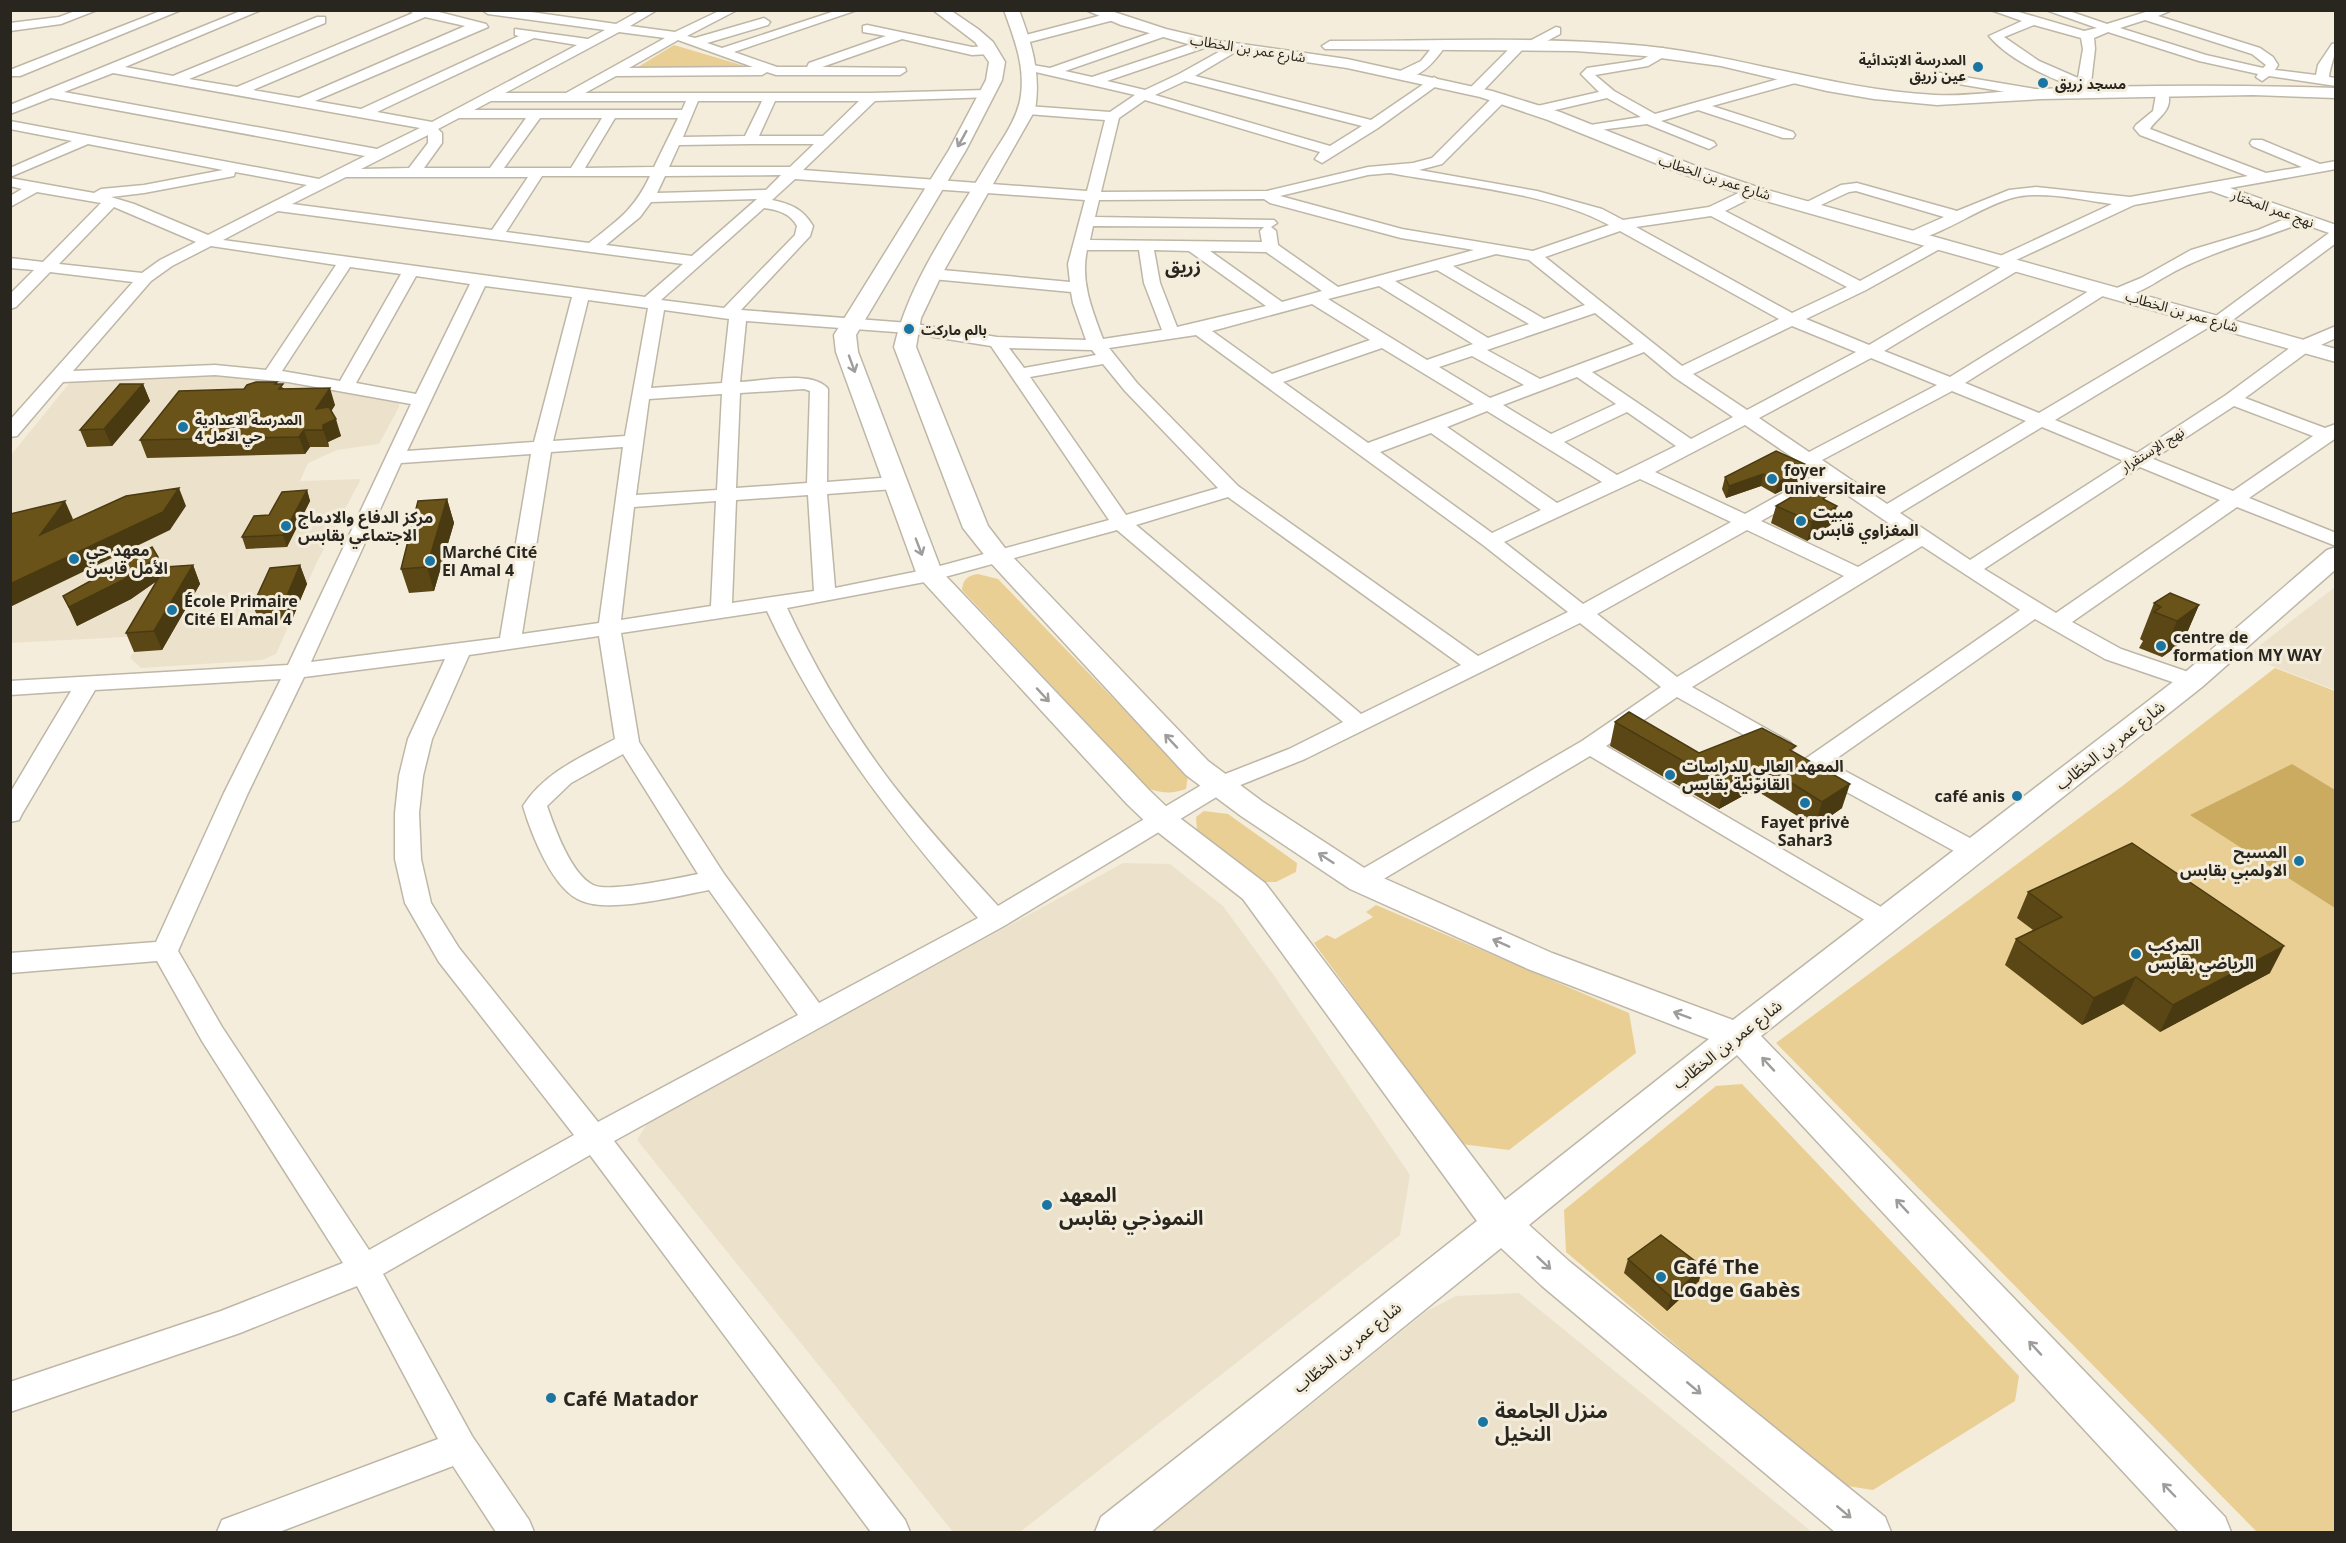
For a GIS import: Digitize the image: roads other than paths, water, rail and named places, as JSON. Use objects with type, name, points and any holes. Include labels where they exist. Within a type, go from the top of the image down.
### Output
[{"type":"street","points":[[10,27],[61,20],[92,10]]},
{"type":"street","points":[[13,72],[175,10]]},
{"type":"street","points":[[10,110],[255,10]]},
{"type":"street","points":[[413,10],[476,26],[591,43]]},
{"type":"street","points":[[488,10],[677,36],[786,72],[902,36]]},
{"type":"street","points":[[10,432],[145,278],[184,253],[431,128],[651,10]]},
{"type":"street","points":[[568,98],[677,36],[732,10]]},
{"type":"street","points":[[1011,10],[1022,40],[1042,69],[1145,95],[1332,151]]},
{"type":"street","name":"شارع عمر بن الخطاب","points":[[1093,10],[1162,33],[1220,46],[1325,60],[1405,74],[1475,91],[1538,110],[1686,169],[1754,191],[2336,356]]},
{"type":"street","points":[[1997,10],[2030,22],[2086,35],[2166,10]]},
{"type":"street","points":[[2055,11],[2203,58],[2265,72],[2336,82]]},
{"type":"street","points":[[237,92],[426,12]]},
{"type":"street","points":[[2145,16],[2256,51],[2272,65],[2253,90]]},
{"type":"street","points":[[696,42],[780,17]]},
{"type":"street","points":[[1022,40],[1110,17]]},
{"type":"street","points":[[724,51],[848,19],[902,36],[972,51],[990,50]]},
{"type":"street","points":[[848,19],[901,58]]},
{"type":"street","points":[[174,80],[321,21]]},
{"type":"street","points":[[2030,22],[1995,36],[2019,56],[2036,66],[2107,93]]},
{"type":"street","points":[[891,96],[901,58],[910,43],[949,24],[990,50],[997,63],[987,94],[938,183],[845,335],[848,352],[894,483],[930,575],[1161,819],[1254,891],[1501,1224],[1556,1274],[1869,1533]]},
{"type":"street","points":[[299,103],[476,26]]},
{"type":"street","points":[[1475,91],[1523,46],[1556,31]]},
{"type":"street","points":[[1162,33],[1042,69],[1030,94],[1027,110],[932,274],[911,318],[905,347],[976,528],[999,557],[1197,768],[1360,881],[1540,961],[1737,1036],[1756,1051],[2209,1533]]},
{"type":"street","points":[[361,114],[533,34]]},
{"type":"street","points":[[2084,84],[2089,49],[2086,35]]},
{"type":"street","points":[[1094,81],[1220,46],[1250,44],[1438,48],[1523,46],[1593,47],[1663,52],[1721,61],[1794,79],[1874,94],[1924,99],[2253,90],[2336,93]]},
{"type":"street","points":[[1027,110],[1113,116],[1145,95],[1184,77],[1220,46]]},
{"type":"street","points":[[2322,80],[2324,65],[2336,47]]},
{"type":"street","points":[[1405,74],[1425,64],[1438,48]]},
{"type":"street","points":[[1663,52],[1644,63],[1587,72],[1588,76],[1609,94],[1651,120],[1708,146]]},
{"type":"street","points":[[614,72],[786,72],[901,58]]},
{"type":"street","points":[[113,69],[431,128],[435,133],[435,143],[413,173]]},
{"type":"street","points":[[13,72],[76,83]]},
{"type":"street","points":[[750,140],[786,72]]},
{"type":"street","points":[[1934,76],[2041,94]]},
{"type":"street","points":[[1184,77],[1373,125]]},
{"type":"street","points":[[1589,129],[1651,120],[1794,79]]},
{"type":"street","points":[[1368,171],[1322,160],[1323,156],[1373,125],[1434,81]]},
{"type":"street","points":[[2162,92],[2160,112],[2144,125],[2142,128],[2145,132],[2265,178]]},
{"type":"street","points":[[51,94],[380,154]]},
{"type":"street","points":[[488,97],[871,97],[987,94]]},
{"type":"street","points":[[1538,110],[1609,94]]},
{"type":"street","points":[[592,248],[635,214],[647,198],[694,97]]},
{"type":"street","points":[[816,1019],[715,880],[627,742],[609,627],[624,502],[653,304],[695,261],[765,199],[871,97]]},
{"type":"street","points":[[344,173],[793,172],[1092,196],[1271,197],[1368,171],[1427,165],[1437,161],[1500,98]]},
{"type":"street","points":[[1701,107],[1788,135]]},
{"type":"street","points":[[457,114],[686,114]]},
{"type":"street","points":[[494,172],[536,114]]},
{"type":"street","points":[[575,172],[611,114]]},
{"type":"street","points":[[1113,116],[1076,264],[1077,288],[1087,323],[1102,351],[1131,387],[1231,490],[1476,665]]},
{"type":"street","points":[[10,125],[323,184]]},
{"type":"street","points":[[10,173],[87,140]]},
{"type":"street","points":[[673,141],[826,140]]},
{"type":"street","points":[[2257,143],[2318,168]]},
{"type":"street","points":[[1490,541],[1640,472],[1745,418],[1869,352],[2009,263],[2130,201],[2336,165]]},
{"type":"street","points":[[1389,169],[1560,200],[1597,212],[1793,320],[2336,540]]},
{"type":"street","points":[[74,194],[144,189],[207,176],[251,172]]},
{"type":"street","points":[[496,235],[538,172]]},
{"type":"street","points":[[10,182],[112,201],[156,218],[206,242],[479,282],[734,314],[852,322],[909,328],[997,342],[1102,351]]},
{"type":"street","name":"نهج عمر المختار","points":[[2211,186],[2336,232]]},
{"type":"street","points":[[1810,206],[1846,188],[1857,187],[1960,217]]},
{"type":"street","points":[[10,203],[33,188]]},
{"type":"street","points":[[1915,235],[2020,191],[2036,190],[2130,201]]},
{"type":"street","points":[[1271,197],[1361,224],[1534,256],[1623,225],[1713,210],[1754,191]]},
{"type":"street","points":[[1270,247],[1271,197]]},
{"type":"street","points":[[647,198],[765,199],[795,212],[805,226],[802,237],[734,314],[721,612]]},
{"type":"street","points":[[10,304],[112,201]]},
{"type":"street","points":[[278,207],[695,261]]},
{"type":"street","points":[[1713,210],[1860,287]]},
{"type":"street","points":[[1808,460],[1950,385],[2111,291],[2147,281],[2197,253],[2263,233],[2300,218]]},
{"type":"street","points":[[1086,221],[1269,222]]},
{"type":"street","points":[[1886,513],[2215,320],[2314,252],[2336,232]]},
{"type":"street","points":[[1680,373],[1860,287],[1940,243]]},
{"type":"street","points":[[1080,245],[1146,248],[1270,247],[1303,273],[1336,292]]},
{"type":"street","points":[[1146,248],[1152,283],[1172,334]]},
{"type":"street","points":[[1195,248],[1279,307]]},
{"type":"street","points":[[1019,374],[1102,351],[1199,329],[1493,250]]},
{"type":"street","points":[[2314,252],[2336,260]]},
{"type":"street","points":[[1534,256],[1680,373],[1970,569],[2034,610],[2113,654],[2192,681]]},
{"type":"street","points":[[10,263],[145,278]]},
{"type":"street","points":[[271,375],[345,263]]},
{"type":"street","points":[[1439,264],[1542,325]]},
{"type":"street","points":[[345,387],[410,272]]},
{"type":"street","points":[[932,274],[1077,288]]},
{"type":"street","points":[[1381,280],[1537,385]]},
{"type":"street","points":[[165,951],[236,793],[479,282]]},
{"type":"street","points":[[510,642],[543,447],[581,294]]},
{"type":"street","points":[[1314,298],[1382,342],[1488,403],[1616,483]]},
{"type":"street","points":[[1426,366],[1595,307]]},
{"type":"street","points":[[1199,329],[1490,541],[1676,687],[1974,851]]},
{"type":"street","name":"نهج الإستقرار","points":[[1970,569],[2136,459],[2232,399],[2304,346],[2336,332]]},
{"type":"street","points":[[997,342],[1122,523],[1359,724]]},
{"type":"street","points":[[1269,381],[1382,342]]},
{"type":"street","points":[[1367,450],[1645,346]]},
{"type":"street","points":[[59,377],[215,370],[271,375],[422,400]]},
{"type":"street","points":[[1578,370],[1689,446]]},
{"type":"street","points":[[641,394],[807,383],[819,390],[817,489],[825,596]]},
{"type":"street","points":[[2232,399],[2331,432]]},
{"type":"street","points":[[1551,441],[1628,405]]},
{"type":"street","points":[[1432,426],[1556,511]]},
{"type":"street","points":[[2056,623],[2331,432]]},
{"type":"street","points":[[394,458],[633,441]]},
{"type":"street","points":[[1640,472],[1859,575]]},
{"type":"street","points":[[10,1397],[228,1323],[364,1269],[594,1138],[995,920],[1219,785],[1297,754],[1581,614],[1830,475]]},
{"type":"street","points":[[624,502],[894,483]]},
{"type":"street","points":[[10,688],[296,671],[460,650],[825,596],[930,575],[999,557],[1231,490]]},
{"type":"street","points":[[1360,881],[1590,746],[1676,687],[1922,537]]},
{"type":"street","name":"شارع عمر بن الخطّاب","points":[[1117,1533],[1737,1036],[2192,681],[2336,555]]},
{"type":"street","points":[[774,604],[800,660],[848,739],[902,813],[995,920]]},
{"type":"street","points":[[1813,764],[2034,610]]},
{"type":"street","points":[[460,650],[420,739],[411,776],[407,813],[408,859],[418,903],[449,955],[594,1138],[892,1533]]},
{"type":"street","points":[[10,814],[87,684]]},
{"type":"street","points":[[627,742],[554,784],[541,794],[535,806],[538,818],[566,873],[576,887],[591,896],[616,895],[715,880]]},
{"type":"street","points":[[1590,746],[1884,920]]},
{"type":"street","points":[[10,963],[165,951]]},
{"type":"street","points":[[165,951],[212,1034],[364,1269],[460,1447],[516,1533]]},
{"type":"street","points":[[236,1533],[460,1447]]},
{"type":"place","name":"المدرسة الابتدائية عين زريق","points":[[1978,67]]},
{"type":"place","name":"مسجد زريق","points":[[2043,83]]},
{"type":"place","name":"بالم ماركت","points":[[909,329]]},
{"type":"place","name":"المدرسة الاعدادية حي الامل 4","points":[[183,427]]},
{"type":"place","name":"foyer universitaire","points":[[1772,479]]},
{"type":"place","name":"مبيت المغزاوي قابس","points":[[1801,521]]},
{"type":"place","name":"مركز الدفاع والادماج الاجتماعي بقابس","points":[[286,526]]},
{"type":"place","name":"معهد حي الأمل قابس","points":[[74,559]]},
{"type":"place","name":"Marché Cité El Amal 4","points":[[430,561]]},
{"type":"place","name":"École Primaire Cité El Amal 4","points":[[172,610]]},
{"type":"place","name":"centre de formation MY WAY","points":[[2161,646]]},
{"type":"place","name":"المعهد العالي للدراسات القانونية بقابس","points":[[1670,775]]},
{"type":"place","name":"café anis","points":[[2017,796]]},
{"type":"place","name":"Fayet privė Sahar3","points":[[1805,803]]},
{"type":"place","name":"المسبح الاولمبي بقابس","points":[[2299,861]]},
{"type":"place","name":"المركب الرياضي بقابس","points":[[2136,954]]},
{"type":"place","name":"المعهد النموذجي بقابس","points":[[1047,1205]]},
{"type":"place","name":"Café The Lodge Gabès","points":[[1661,1277]]},
{"type":"place","name":"Café Matador","points":[[551,1398]]},
{"type":"place","name":"منزل الجامعة النخيل","points":[[1483,1422]]},
{"type":"district","name":"زريق","points":[[1183,266]]}]
